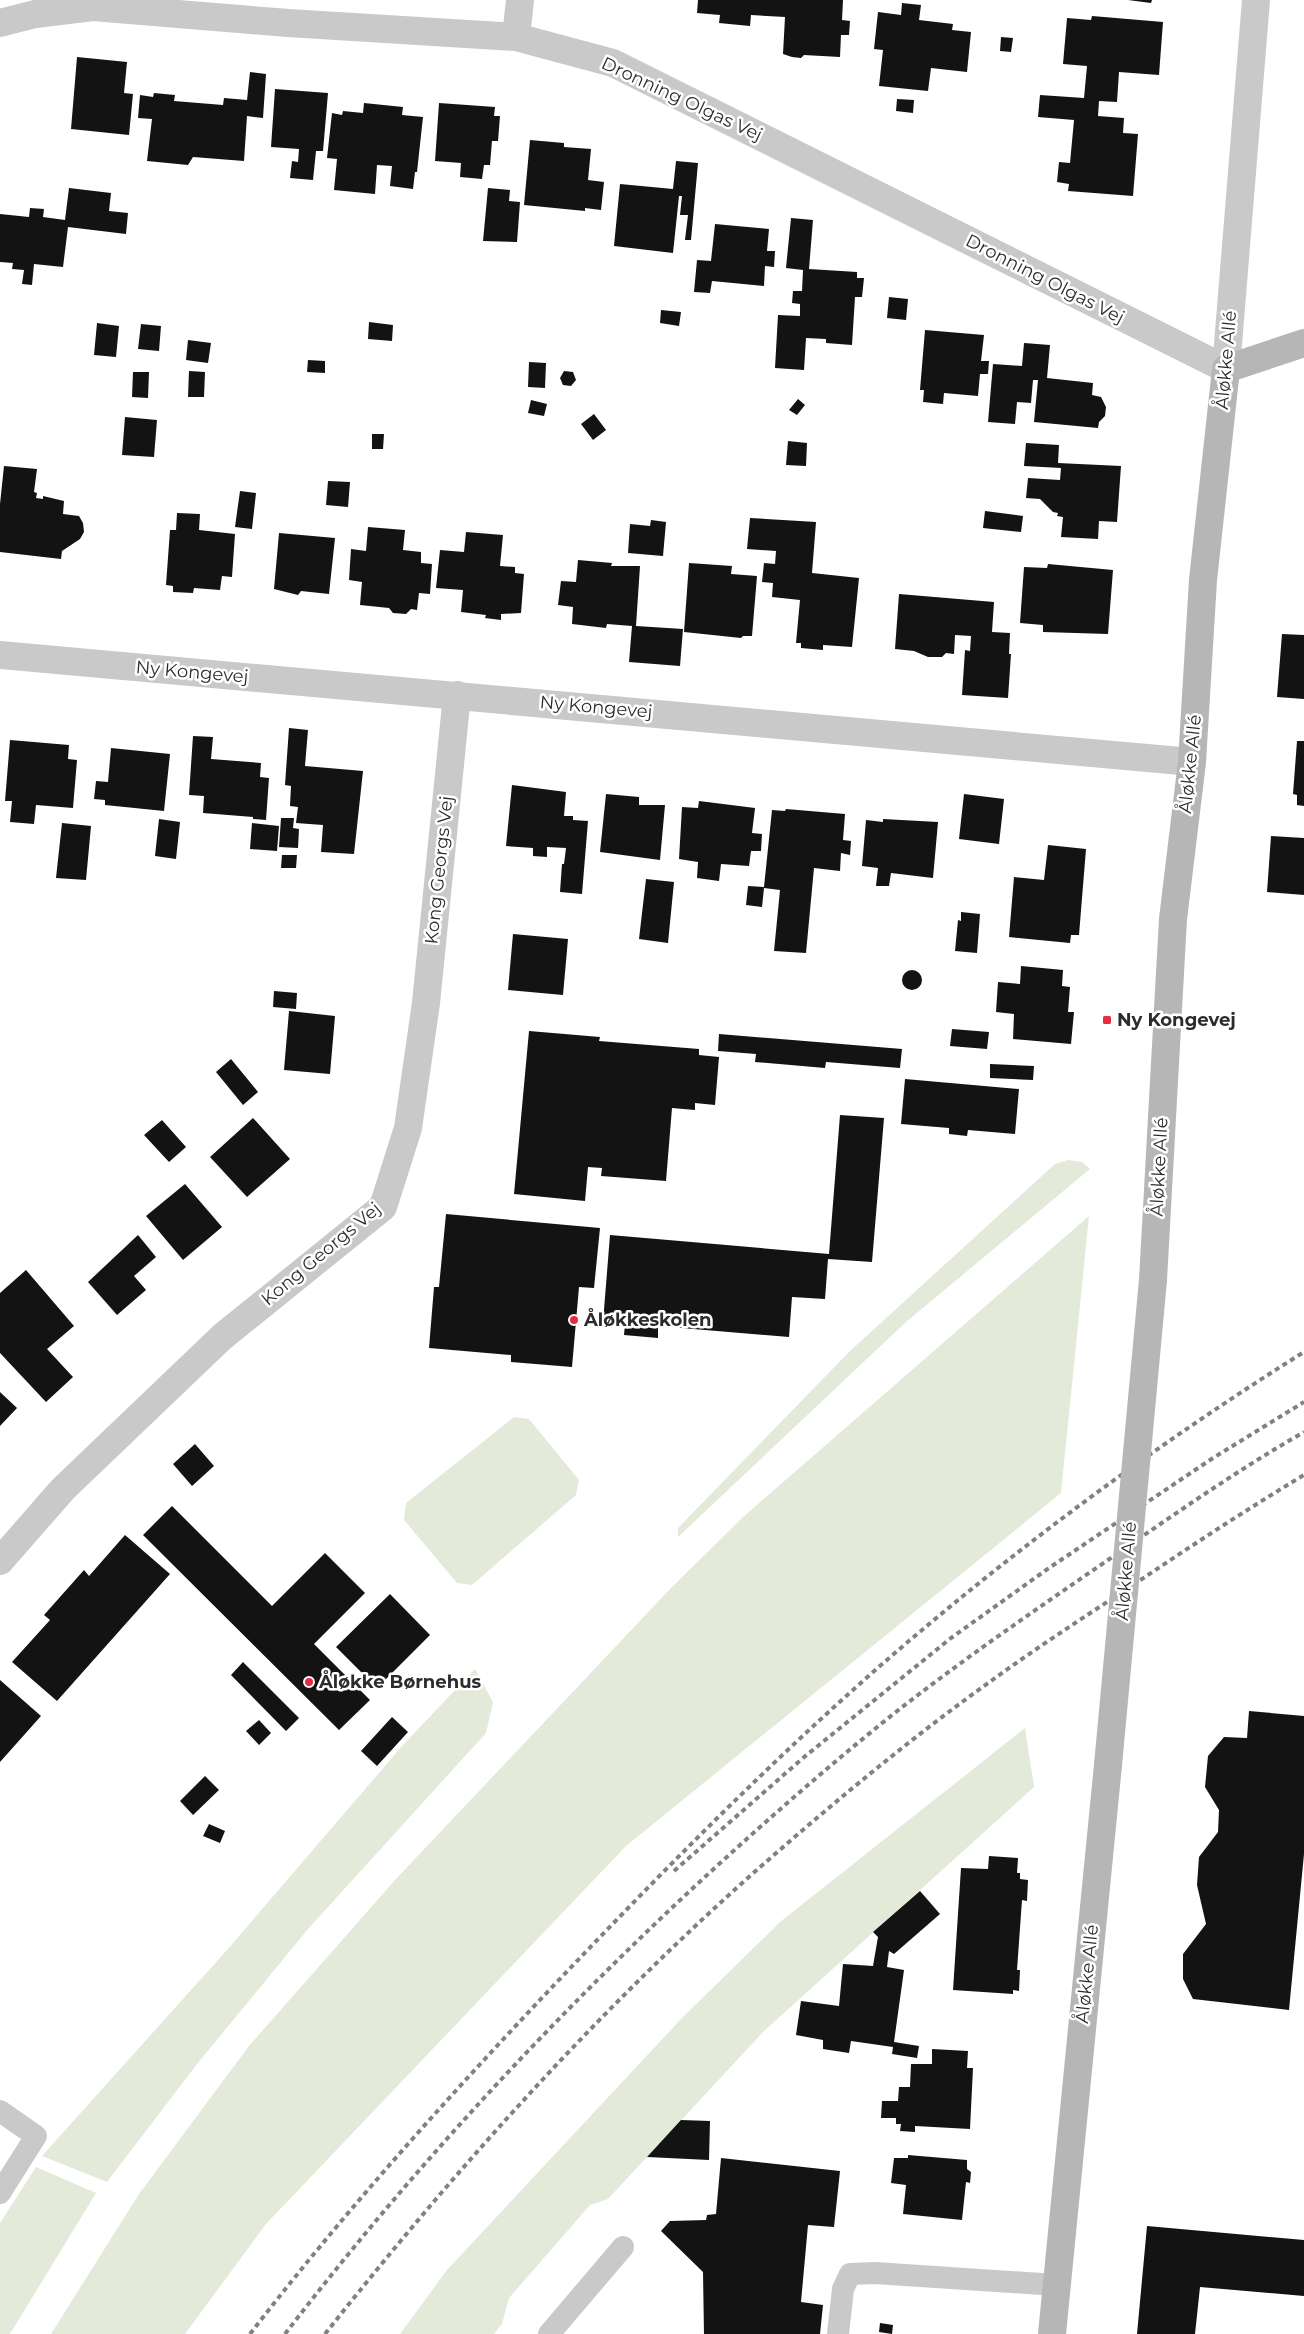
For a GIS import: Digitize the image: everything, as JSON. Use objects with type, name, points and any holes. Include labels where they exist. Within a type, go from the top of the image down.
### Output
[{"type":"main road","points":[[1226,369],[1304,344]]},
{"type":"main road","name":"Åløkke Allé","points":[[1052,2334],[1153,1280],[1173,919],[1192,762],[1203,580],[1226,369]]},
{"type":"street","points":[[516,37],[520,0]]},
{"type":"street","name":"Åløkke Allé","points":[[1226,369],[1256,0]]},
{"type":"street","name":"Dronning Olgas Vej","points":[[0,23],[32,7],[93,7],[288,23],[516,37],[613,62],[1226,369]]},
{"type":"street","name":"Ny Kongevej","points":[[0,655],[1192,762]]},
{"type":"street","name":"Kong Georgs Vej","points":[[0,1561],[63,1489],[222,1337],[382,1207],[408,1128],[422,1032],[457,695]]},
{"type":"lane","points":[[0,2111],[36,2136],[0,2193]]},
{"type":"lane","points":[[549,2334],[623,2247]]},
{"type":"lane","points":[[838,2334],[843,2289],[850,2274],[875,2273],[1056,2285]]},
{"type":"green space","points":[[1068,1160],[1082,1162],[1090,1169],[906,1322],[678,1537],[678,1528],[850,1351],[1055,1164]]},
{"type":"green space","points":[[1089,1216],[1061,1493],[626,1846],[266,2224],[185,2334],[51,2334],[139,2194],[249,2046],[395,1880],[670,1589],[742,1518]]},
{"type":"green space","points":[[514,1417],[529,1419],[579,1480],[576,1495],[472,1585],[457,1583],[404,1520],[406,1503]]},
{"type":"green space","points":[[475,1669],[493,1702],[486,1733],[308,1929],[197,2064],[107,2182],[42,2156],[227,1950],[403,1745]]},
{"type":"green space","points":[[1025,1728],[1034,1787],[764,2031],[608,2199],[590,2205],[509,2298],[502,2324],[494,2334],[400,2334],[447,2270],[682,2018],[780,1922]]},
{"type":"green space","points":[[36,2167],[96,2193],[10,2334],[0,2334],[0,2223]]},
{"type":"building","points":[[698,0],[843,0],[842,20],[850,21],[849,35],[841,35],[840,57],[804,55],[801,58],[792,57],[783,54],[785,17],[751,15],[750,26],[719,23],[720,15],[697,13]]},
{"type":"building","points":[[1128,0],[1152,0],[1151,3]]},
{"type":"building","points":[[902,3],[921,5],[919,20],[953,24],[952,30],[971,32],[967,72],[931,68],[928,91],[879,86],[883,50],[874,49],[878,12],[901,15]]},
{"type":"building","points":[[1092,16],[1163,22],[1159,75],[1119,72],[1117,102],[1099,101],[1098,116],[1124,118],[1123,133],[1138,134],[1133,196],[1068,191],[1069,184],[1057,182],[1059,162],[1070,163],[1074,120],[1038,117],[1040,95],[1084,98],[1087,66],[1063,64],[1067,18],[1091,20]]},
{"type":"building","points":[[1001,37],[1013,38],[1011,52],[1000,51]]},
{"type":"building","points":[[77,57],[127,62],[124,93],[133,94],[129,135],[71,129]]},
{"type":"building","points":[[250,72],[266,74],[263,118],[247,116],[244,161],[193,157],[188,165],[147,161],[152,119],[138,118],[140,95],[153,97],[154,93],[175,95],[174,101],[223,105],[224,98],[247,100]]},
{"type":"building","points":[[275,89],[328,93],[323,151],[316,151],[313,180],[290,178],[292,161],[298,162],[299,149],[271,147]]},
{"type":"building","points":[[897,99],[914,100],[913,113],[896,111]]},
{"type":"building","points":[[364,103],[403,107],[402,115],[423,117],[417,172],[415,172],[413,189],[390,186],[392,166],[377,165],[375,194],[334,190],[337,159],[327,158],[332,113],[342,115],[343,111],[363,113]]},
{"type":"building","points":[[439,103],[495,107],[494,116],[500,116],[498,141],[492,141],[490,165],[484,165],[482,179],[460,177],[461,163],[435,161]]},
{"type":"building","points":[[530,140],[564,143],[564,147],[591,149],[588,180],[604,182],[601,210],[585,208],[585,211],[524,205]]},
{"type":"building","points":[[676,161],[698,163],[691,240],[685,240],[688,215],[680,215],[682,196],[679,196],[673,253],[614,246],[620,184],[673,189]]},
{"type":"building","points":[[69,188],[111,193],[109,211],[128,213],[126,234],[68,227],[63,267],[34,264],[32,285],[22,284],[24,270],[12,269],[13,263],[0,262],[0,214],[29,217],[30,208],[44,209],[43,217],[65,220]]},
{"type":"building","points":[[488,188],[510,190],[509,201],[520,202],[517,242],[483,241]]},
{"type":"building","points":[[791,218],[813,220],[809,269],[857,272],[857,278],[864,278],[862,297],[855,297],[852,345],[826,343],[826,339],[806,338],[804,370],[775,368],[778,315],[800,316],[800,304],[792,303],[793,291],[802,291],[803,270],[786,268]]},
{"type":"building","points":[[715,224],[769,229],[767,251],[775,251],[774,267],[765,266],[764,286],[712,281],[710,293],[694,292],[697,260],[711,261]]},
{"type":"building","points":[[889,297],[908,299],[906,320],[887,318]]},
{"type":"building","points":[[661,310],[681,312],[679,326],[660,323]]},
{"type":"building","points":[[369,322],[393,325],[392,341],[368,339]]},
{"type":"building","points":[[97,323],[119,326],[116,357],[94,355]]},
{"type":"building","points":[[141,324],[161,326],[159,351],[138,349]]},
{"type":"building","points":[[925,330],[984,335],[981,361],[989,361],[988,374],[980,374],[978,396],[944,393],[943,404],[923,402],[924,390],[920,390]]},
{"type":"building","points":[[188,340],[211,343],[208,363],[186,360]]},
{"type":"building","points":[[1024,343],[1050,345],[1047,378],[1093,383],[1092,395],[1101,397],[1106,407],[1105,416],[1099,422],[1098,428],[1034,422],[1038,380],[1033,380],[1031,403],[1017,402],[1015,424],[988,422],[993,364],[1022,366]]},
{"type":"building","points":[[308,360],[325,361],[325,373],[307,372]]},
{"type":"building","points":[[529,362],[546,363],[545,388],[528,387]]},
{"type":"building","points":[[189,371],[205,372],[204,397],[188,397]]},
{"type":"building","points":[[564,371],[573,372],[576,380],[571,386],[563,385],[560,378]]},
{"type":"building","points":[[133,372],[149,372],[148,398],[132,397]]},
{"type":"building","points":[[798,399],[805,405],[797,415],[789,410]]},
{"type":"building","points":[[531,400],[547,404],[544,416],[528,413]]},
{"type":"building","points":[[594,414],[606,430],[593,440],[581,424]]},
{"type":"building","points":[[125,417],[157,420],[154,457],[122,455]]},
{"type":"building","points":[[372,434],[384,434],[383,449],[372,449]]},
{"type":"building","points":[[788,441],[807,443],[806,466],[786,465]]},
{"type":"building","points":[[1026,443],[1059,445],[1058,463],[1121,466],[1117,522],[1099,521],[1098,539],[1061,537],[1063,517],[1057,516],[1058,513],[1053,512],[1040,499],[1026,498],[1028,478],[1060,480],[1061,468],[1024,466]]},
{"type":"building","points":[[4,466],[37,469],[34,492],[37,493],[36,498],[43,499],[43,496],[64,501],[63,514],[79,516],[83,523],[84,532],[80,539],[62,551],[61,559],[0,552],[0,504]]},
{"type":"building","points":[[328,481],[350,482],[348,507],[326,505]]},
{"type":"building","points":[[240,491],[256,493],[252,529],[235,527]]},
{"type":"building","points":[[985,511],[1023,516],[1021,532],[983,528]]},
{"type":"building","points":[[177,513],[200,514],[199,530],[235,534],[232,577],[222,576],[220,590],[194,588],[193,593],[173,592],[173,586],[166,585],[170,530],[176,530]]},
{"type":"building","points":[[750,518],[816,522],[812,573],[859,578],[852,647],[823,645],[823,650],[801,648],[801,643],[796,643],[800,600],[772,597],[773,583],[762,582],[764,563],[775,564],[776,551],[747,549]]},
{"type":"building","points":[[651,520],[666,522],[663,556],[628,553],[630,524],[650,526]]},
{"type":"building","points":[[368,527],[405,530],[403,550],[421,552],[421,563],[432,564],[430,594],[419,593],[417,610],[411,609],[406,614],[393,613],[389,608],[360,605],[362,582],[349,580],[351,549],[366,551]]},
{"type":"building","points":[[466,532],[503,535],[500,566],[515,567],[515,573],[524,574],[521,613],[501,614],[501,620],[485,618],[486,615],[461,612],[463,590],[436,588],[440,550],[464,552]]},
{"type":"building","points":[[279,533],[335,538],[329,594],[301,591],[298,595],[274,589]]},
{"type":"building","points":[[578,560],[612,563],[611,566],[640,566],[636,626],[683,629],[680,666],[629,662],[632,626],[607,624],[606,628],[572,624],[573,607],[558,605],[561,581],[576,582]]},
{"type":"building","points":[[689,563],[732,566],[731,574],[757,576],[752,636],[743,636],[741,638],[684,632]]},
{"type":"building","points":[[1048,564],[1113,570],[1108,634],[1043,632],[1043,625],[1020,623],[1024,567],[1047,568]]},
{"type":"building","points":[[899,594],[994,602],[992,632],[1010,633],[1009,654],[1011,654],[1008,698],[962,695],[965,650],[970,651],[971,636],[955,635],[954,654],[946,653],[942,657],[928,657],[914,651],[895,649]]},
{"type":"building","points":[[1282,634],[1304,635],[1304,699],[1277,697]]},
{"type":"building","points":[[289,728],[308,730],[305,766],[363,771],[354,854],[321,852],[323,825],[296,823],[298,807],[290,806],[291,786],[285,785]]},
{"type":"building","points":[[193,736],[213,737],[211,759],[261,763],[260,777],[269,778],[266,820],[253,819],[253,817],[203,813],[204,796],[189,795]]},
{"type":"building","points":[[10,740],[69,745],[68,759],[77,760],[73,808],[36,805],[34,824],[10,822],[12,801],[5,801]]},
{"type":"building","points":[[1297,741],[1304,741],[1304,806],[1297,805],[1297,795],[1293,794]]},
{"type":"building","points":[[111,748],[170,754],[164,811],[105,805],[105,800],[94,799],[96,781],[108,782]]},
{"type":"building","points":[[512,785],[566,792],[564,816],[573,816],[573,820],[588,821],[582,894],[560,892],[562,864],[564,864],[566,848],[547,847],[547,857],[533,856],[533,848],[506,846]]},
{"type":"building","points":[[606,794],[639,797],[639,805],[665,805],[660,860],[600,852]]},
{"type":"building","points":[[964,794],[1004,799],[999,844],[959,839]]},
{"type":"building","points":[[699,801],[755,808],[752,833],[762,834],[761,851],[751,851],[749,866],[721,864],[719,881],[697,878],[698,862],[679,859],[682,807],[698,808]]},
{"type":"building","points":[[786,809],[845,814],[843,840],[851,841],[850,855],[841,853],[840,871],[814,868],[806,953],[774,951],[780,890],[764,888],[762,907],[746,905],[748,886],[764,887],[772,810],[785,811]]},
{"type":"building","points":[[281,818],[294,818],[293,828],[299,829],[298,848],[279,847]]},
{"type":"building","points":[[159,819],[180,822],[176,859],[155,856]]},
{"type":"building","points":[[883,819],[938,822],[933,878],[891,873],[889,886],[876,886],[878,868],[862,866],[866,820],[883,822]]},
{"type":"building","points":[[62,823],[91,826],[86,880],[56,878]]},
{"type":"building","points":[[252,823],[279,826],[277,851],[250,849]]},
{"type":"building","points":[[1271,836],[1304,838],[1304,895],[1267,892]]},
{"type":"building","points":[[1048,845],[1086,849],[1079,935],[1071,935],[1070,943],[1009,937],[1014,877],[1044,880]]},
{"type":"building","points":[[282,855],[297,855],[296,868],[281,868]]},
{"type":"building","points":[[646,879],[674,882],[668,943],[639,939]]},
{"type":"building","points":[[961,912],[980,914],[977,953],[955,951],[958,920],[961,921]]},
{"type":"building","points":[[513,934],[568,939],[563,995],[508,990]]},
{"type":"building","points":[[1021,966],[1063,970],[1062,986],[1070,987],[1068,1012],[1074,1012],[1071,1044],[1013,1039],[1014,1014],[996,1012],[998,982],[1020,984]]},
{"type":"building","points":[[912,970],[919,973],[922,980],[919,987],[912,990],[905,987],[902,980],[905,973]]},
{"type":"building","points":[[274,991],[297,993],[296,1009],[273,1007]]},
{"type":"building","points":[[289,1011],[335,1016],[330,1074],[284,1070]]},
{"type":"building","points":[[952,1029],[989,1032],[987,1049],[950,1046]]},
{"type":"building","points":[[529,1031],[600,1037],[599,1041],[699,1049],[699,1055],[719,1057],[715,1105],[695,1103],[695,1110],[672,1108],[666,1181],[601,1176],[602,1168],[588,1167],[585,1201],[514,1194]]},
{"type":"building","points":[[719,1034],[902,1049],[900,1068],[826,1062],[825,1068],[755,1062],[756,1054],[718,1051]]},
{"type":"building","points":[[231,1059],[258,1092],[243,1105],[216,1072]]},
{"type":"building","points":[[990,1064],[1034,1066],[1033,1080],[990,1078]]},
{"type":"building","points":[[905,1079],[1019,1089],[1015,1134],[968,1130],[967,1136],[949,1134],[949,1128],[901,1124]]},
{"type":"building","points":[[840,1115],[884,1118],[872,1262],[828,1259],[825,1299],[792,1297],[789,1337],[658,1326],[658,1338],[624,1335],[625,1324],[603,1322],[610,1235],[829,1254]]},
{"type":"building","points":[[253,1118],[290,1159],[247,1197],[210,1157]]},
{"type":"building","points":[[162,1120],[186,1147],[169,1162],[144,1135]]},
{"type":"building","points":[[185,1184],[222,1227],[183,1260],[146,1216]]},
{"type":"building","points":[[446,1214],[600,1228],[594,1288],[579,1287],[572,1367],[511,1362],[511,1355],[429,1348],[434,1287],[439,1287]]},
{"type":"building","points":[[138,1235],[156,1257],[134,1276],[146,1290],[117,1315],[88,1282]]},
{"type":"building","points":[[26,1270],[74,1326],[47,1349],[73,1377],[46,1402],[0,1353],[0,1293]]},
{"type":"building","points":[[0,1392],[17,1408],[0,1426]]},
{"type":"building","points":[[195,1444],[214,1466],[192,1486],[173,1464]]},
{"type":"building","points":[[172,1506],[272,1606],[325,1553],[365,1593],[314,1644],[370,1700],[339,1730],[143,1535]]},
{"type":"building","points":[[125,1535],[170,1574],[57,1701],[12,1662],[50,1620],[44,1615],[84,1570],[89,1576]]},
{"type":"building","points":[[390,1594],[430,1635],[377,1688],[336,1647]]},
{"type":"building","points":[[243,1662],[299,1718],[286,1731],[231,1675]]},
{"type":"building","points":[[0,1680],[41,1716],[0,1762]]},
{"type":"building","points":[[1249,1711],[1304,1716],[1304,1854],[1289,2010],[1193,1999],[1183,1979],[1183,1954],[1206,1924],[1197,1885],[1199,1857],[1218,1832],[1219,1810],[1205,1787],[1208,1756],[1224,1737],[1247,1738]]},
{"type":"building","points":[[392,1717],[408,1732],[377,1766],[361,1751]]},
{"type":"building","points":[[259,1720],[271,1733],[259,1745],[246,1731]]},
{"type":"building","points":[[205,1776],[219,1790],[193,1815],[180,1801]]},
{"type":"building","points":[[209,1824],[225,1831],[220,1843],[203,1836]]},
{"type":"building","points":[[989,1856],[1018,1858],[1017,1873],[1020,1873],[1020,1879],[1028,1880],[1027,1901],[1022,1900],[1017,1970],[1020,1970],[1019,1991],[1013,1990],[1013,1994],[953,1990],[961,1868],[988,1869]]},
{"type":"building","points":[[920,1891],[940,1914],[894,1954],[889,1951],[887,1967],[904,1970],[894,2042],[919,2046],[917,2058],[892,2054],[893,2047],[851,2041],[849,2053],[823,2049],[823,2040],[796,2035],[801,2001],[839,2006],[843,1964],[873,1966],[878,1937],[873,1932]]},
{"type":"building","points":[[932,2049],[968,2051],[967,2068],[973,2068],[970,2129],[915,2126],[915,2132],[900,2131],[901,2124],[896,2124],[896,2118],[881,2118],[882,2101],[898,2101],[899,2087],[910,2087],[911,2064],[932,2064]]},
{"type":"building","points":[[681,2120],[710,2121],[709,2160],[647,2157]]},
{"type":"building","points":[[908,2155],[967,2160],[967,2169],[971,2172],[970,2183],[966,2182],[962,2220],[903,2214],[906,2185],[891,2183],[894,2158],[908,2158]]},
{"type":"building","points":[[721,2158],[840,2171],[834,2227],[808,2225],[801,2302],[823,2305],[820,2334],[704,2334],[703,2272],[661,2231],[670,2221],[706,2220],[707,2215],[716,2214]]},
{"type":"building","points":[[1147,2226],[1304,2240],[1304,2296],[1200,2287],[1195,2334],[1137,2334]]},
{"type":"building","points":[[880,2323],[893,2325],[892,2334],[879,2332]]},
{"type":"railway","points":[[250,2334],[360,2199],[476,2068],[633,1903],[790,1748],[923,1629],[1028,1545],[1136,1464],[1304,1352]]},
{"type":"railway","points":[[674,1871],[803,1758],[951,1638],[1049,1568],[1213,1458],[1304,1402]]},
{"type":"railway","points":[[285,2334],[380,2216],[429,2159],[531,2048],[638,1940],[769,1819],[901,1708],[977,1651],[1204,1494],[1304,1432]]},
{"type":"railway","points":[[325,2334],[475,2154],[581,2039],[692,1929],[808,1825],[929,1727],[1024,1657],[1193,1545],[1304,1475]]},
{"type":"place","name":"Ny Kongevej","points":[[1107,1020]]},
{"type":"place","name":"Åløkkeskolen","points":[[574,1320]]},
{"type":"place","name":"Åløkke Børnehus","points":[[309,1682]]}]
